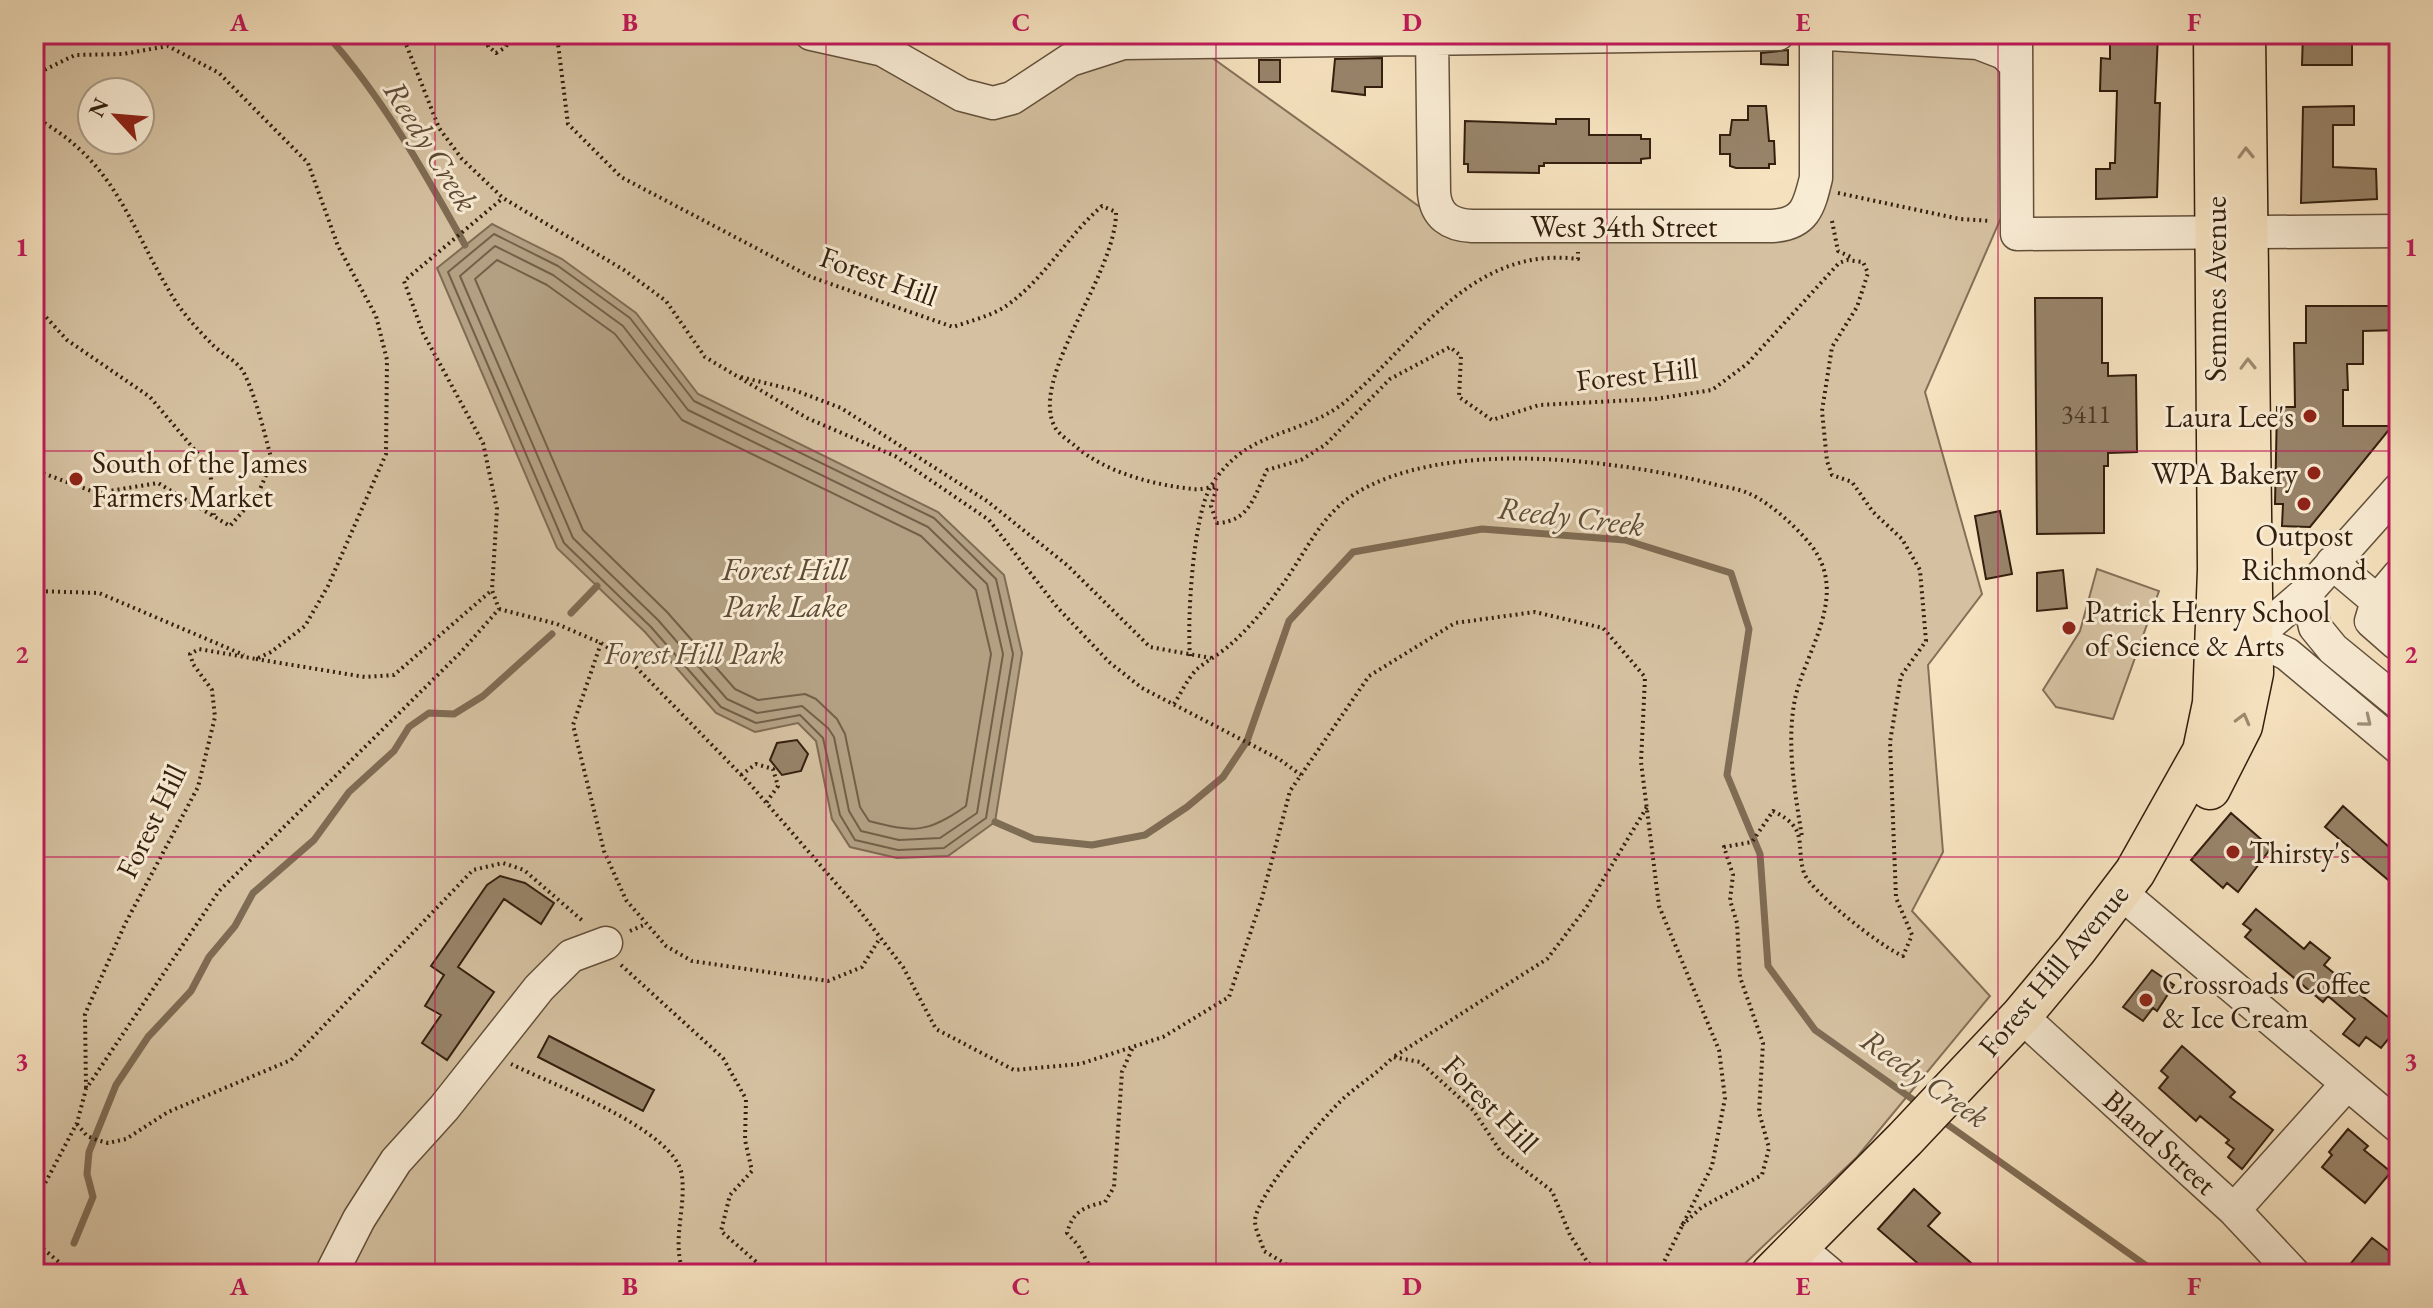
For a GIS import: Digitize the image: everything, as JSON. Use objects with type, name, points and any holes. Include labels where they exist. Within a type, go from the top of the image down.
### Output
[{"type":"main road","name":"Semmes Avenue","points":[[2214,34],[2231,231],[2235,639]]},
{"type":"main road","name":"Semmes Avenue","points":[[2231,231],[2245,34]]},
{"type":"main road","name":"Forest Hill Avenue","points":[[1784,1261],[2012,1025],[2091,932],[2127,882],[2192,813],[2219,774],[2242,726],[2253,673],[2235,639]]},
{"type":"street","points":[[811,34],[883,50],[962,95],[993,103],[1012,98],[1078,56],[1123,43],[1432,36],[1778,34]]},
{"type":"street","points":[[1809,202],[1816,34]]},
{"type":"street","points":[[1828,34],[1978,43],[2004,53],[2016,50],[2017,228],[2399,231]]},
{"type":"street","name":"West 34th Street","points":[[1432,36],[1434,193],[1443,217],[1463,225],[1772,226],[1785,225],[1809,202]]},
{"type":"street","points":[[2235,639],[2307,592],[2397,496]]},
{"type":"street","points":[[2332,563],[2377,601]]},
{"type":"street","points":[[2396,643],[2371,621],[2377,601],[2399,575]]},
{"type":"street","points":[[2307,592],[2315,627],[2353,665],[2399,703]]},
{"type":"street","points":[[2235,639],[2287,654],[2399,748]]},
{"type":"street","points":[[2332,693],[2353,665]]},
{"type":"street","points":[[2127,882],[2346,1085],[2399,1127]]},
{"type":"street","points":[[331,1274],[359,1219],[396,1161],[539,988],[571,956],[606,943]]},
{"type":"street","name":"Bland Street","points":[[2012,1025],[2234,1210],[2294,1274]]},
{"type":"street","points":[[2234,1210],[2346,1085]]},
{"type":"street","points":[[1784,1261],[1830,1274]]},
{"type":"path","points":[[402,34],[439,128],[462,159],[503,198],[624,270],[666,301],[705,357],[807,418],[895,456],[989,520],[1057,607],[1109,662],[1142,688],[1279,759],[1301,775]]},
{"type":"path","points":[[494,34],[488,46],[496,53],[506,47],[512,34]]},
{"type":"path","name":"Forest Hill","points":[[562,34],[558,44],[568,124],[621,177],[811,277],[953,327],[1004,308],[1035,282],[1089,217],[1102,206],[1116,212],[1116,235],[1102,273],[1081,320],[1058,358],[1049,395],[1056,429],[1095,464],[1194,489],[1217,487],[1211,506],[1217,523],[1231,522],[1254,504],[1267,470],[1301,460],[1325,445],[1390,379],[1450,347],[1461,356],[1459,397],[1492,420],[1539,405],[1655,399],[1712,390],[1747,364],[1839,263],[1856,259]]},
{"type":"path","points":[[34,75],[75,55],[123,54],[168,46],[219,73],[308,163],[338,246],[376,316],[387,360],[386,454],[352,536],[305,626],[291,639],[256,659]]},
{"type":"path","points":[[34,117],[69,138],[104,173],[134,218],[142,244],[177,303],[213,345],[243,370],[272,461],[258,494],[230,526],[158,483],[97,493],[34,470]]},
{"type":"path","points":[[499,609],[492,590],[497,509],[483,443],[423,333],[404,281],[503,198]]},
{"type":"path","points":[[1809,202],[2017,228]]},
{"type":"path","points":[[1174,704],[1195,671],[1233,643],[1280,589],[1316,529],[1353,495],[1410,471],[1473,461],[1549,461],[1643,469],[1749,493],[1776,510],[1818,555],[1828,595],[1795,699],[1792,755],[1805,874],[1830,905],[1855,921],[1887,950],[1903,956],[1912,935],[1896,898],[1890,742],[1901,676],[1926,641],[1920,570],[1902,539],[1873,512],[1852,482],[1832,475],[1827,461],[1822,411],[1832,347],[1857,307],[1868,273],[1863,262],[1838,251],[1829,208],[1809,202]]},
{"type":"path","points":[[1190,656],[1188,629],[1203,506],[1211,487],[1233,462],[1263,437],[1309,421],[1343,403],[1465,287],[1503,267],[1536,260],[1578,259],[1578,226]]},
{"type":"path","points":[[34,304],[67,340],[150,397],[210,468],[214,515]]},
{"type":"path","points":[[735,376],[794,390],[853,416],[987,501],[1067,565],[1150,647],[1212,658]]},
{"type":"path","points":[[34,591],[99,593],[256,659],[365,677],[394,675],[492,590]]},
{"type":"path","points":[[499,609],[557,624],[601,643],[634,665],[741,775],[881,938],[903,967],[936,1029],[1014,1070],[1080,1064],[1163,1037],[1229,997],[1262,898],[1290,791],[1369,676],[1455,623],[1535,612],[1603,628],[1645,677],[1641,762],[1659,906],[1719,1050],[1725,1098],[1712,1166],[1658,1274]]},
{"type":"path","points":[[34,1204],[77,1123],[86,1089],[219,891],[461,652],[499,609]]},
{"type":"path","points":[[601,643],[573,725],[604,851],[626,900],[666,946],[692,961],[828,981],[862,967],[881,938]]},
{"type":"path","name":"Forest Hill","points":[[86,1089],[85,1014],[125,924],[198,787],[202,773],[215,717],[212,690],[193,664],[190,654],[199,649],[256,659]]},
{"type":"path","points":[[741,775],[756,764],[773,769],[778,786],[766,803]]},
{"type":"path","points":[[1302,1274],[1264,1251],[1255,1221],[1266,1194],[1294,1154],[1345,1097],[1378,1073],[1393,1057],[1547,959],[1586,908],[1647,807]]},
{"type":"path","points":[[1681,1226],[1702,1207],[1762,1175],[1769,1148],[1759,1112],[1763,1043],[1740,977],[1737,923],[1730,900],[1733,875],[1724,847],[1752,842],[1773,811],[1785,817],[1802,839]]},
{"type":"path","points":[[1094,1274],[1078,1245],[1067,1233],[1071,1218],[1083,1207],[1105,1202],[1114,1187],[1122,1072],[1133,1047]]},
{"type":"path","points":[[488,1053],[634,1125],[657,1139],[674,1156],[682,1173],[676,1246],[684,1274]]},
{"type":"path","name":"Forest Hill","points":[[1393,1057],[1420,1062],[1473,1110],[1501,1152],[1552,1191],[1570,1235],[1588,1263],[1606,1274]]},
{"type":"path","points":[[77,1123],[87,1136],[97,1140],[108,1143],[126,1139]]},
{"type":"path","points":[[34,1241],[73,1274]]},
{"type":"green space","name":"Forest Hill Park","points":[[34,34],[806,34],[956,92],[1029,87],[1186,39],[1445,225],[1801,215],[1817,34],[2018,46],[2014,188],[1925,392],[1982,594],[1928,665],[1943,852],[1912,911],[1990,996],[1857,1157],[1734,1274],[34,1274]]},
{"type":"green space","points":[[2097,569],[2159,591],[2113,719],[2056,707],[2043,690],[2080,631]]},
{"type":"water","name":"Forest Hill Park Lake","points":[[492,224],[562,259],[636,313],[698,394],[938,512],[1004,575],[1022,653],[995,822],[948,856],[897,858],[850,847],[832,819],[816,741],[798,723],[755,732],[716,713],[645,632],[557,548],[437,268]]},
{"type":"building","points":[[2110,34],[2158,34],[2155,103],[2160,103],[2157,197],[2096,199],[2096,169],[2110,169],[2110,163],[2115,163],[2117,91],[2100,91],[2101,58],[2110,59]]},
{"type":"building","points":[[2303,34],[2352,34],[2352,65],[2302,65]]},
{"type":"building","points":[[1788,50],[1788,65],[1761,64],[1761,53]]},
{"type":"building","points":[[1382,58],[1382,87],[1365,87],[1365,95],[1332,91],[1335,59]]},
{"type":"building","points":[[1259,60],[1280,60],[1280,82],[1259,82]]},
{"type":"building","points":[[1748,106],[1766,106],[1769,141],[1774,141],[1775,164],[1769,164],[1769,168],[1736,168],[1730,166],[1730,154],[1720,154],[1720,135],[1730,135],[1732,120],[1748,120]]},
{"type":"building","points":[[2354,106],[2354,125],[2333,125],[2333,167],[2376,169],[2377,199],[2301,203],[2303,107]]},
{"type":"building","points":[[1556,119],[1589,119],[1589,135],[1641,135],[1641,139],[1650,139],[1650,158],[1641,159],[1641,163],[1544,163],[1544,166],[1539,166],[1539,173],[1468,172],[1468,164],[1464,164],[1465,121],[1556,124]]},
{"type":"building","points":[[2035,298],[2102,298],[2102,363],[2108,363],[2108,376],[2136,375],[2137,452],[2108,453],[2108,466],[2104,466],[2104,533],[2037,534]]},
{"type":"building","points":[[2306,306],[2399,306],[2399,330],[2363,331],[2363,364],[2347,364],[2348,390],[2343,390],[2343,426],[2392,426],[2310,527],[2282,526],[2283,504],[2275,504],[2277,407],[2295,407],[2294,343],[2306,343]]},
{"type":"building","points":[[2000,511],[2012,574],[1986,579],[1975,516]]},
{"type":"building","points":[[2063,570],[2067,608],[2037,611],[2037,573]]},
{"type":"building","points":[[797,740],[808,754],[801,771],[782,775],[770,760],[777,743]]},
{"type":"building","points":[[2343,806],[2399,856],[2399,889],[2325,827]]},
{"type":"building","name":"Thirsty's","points":[[2231,813],[2271,848],[2238,892],[2227,883],[2223,888],[2191,860]]},
{"type":"building","points":[[500,876],[525,883],[554,903],[541,924],[504,899],[458,967],[494,992],[447,1060],[422,1043],[441,1015],[425,1006],[444,975],[431,966],[487,885]]},
{"type":"building","points":[[2256,909],[2304,949],[2310,942],[2330,958],[2324,965],[2399,1026],[2381,1048],[2366,1037],[2359,1046],[2343,1034],[2355,1019],[2328,996],[2323,1002],[2245,937],[2251,930],[2243,924]]},
{"type":"building","name":"Crossroads Coffee & Ice Cream","points":[[2152,970],[2174,985],[2157,1011],[2153,1008],[2143,1021],[2123,1007]]},
{"type":"building","points":[[549,1036],[654,1090],[643,1111],[538,1057]]},
{"type":"building","points":[[2182,1046],[2235,1092],[2230,1097],[2273,1130],[2242,1169],[2228,1157],[2234,1149],[2226,1143],[2229,1140],[2200,1116],[2196,1121],[2159,1088],[2168,1077],[2161,1071]]},
{"type":"building","points":[[2348,1129],[2368,1146],[2364,1150],[2391,1172],[2365,1203],[2322,1167],[2332,1155],[2329,1152]]},
{"type":"building","points":[[1914,1189],[1940,1213],[1928,1226],[1984,1274],[1930,1274],[1878,1229]]},
{"type":"building","points":[[2372,1238],[2398,1258],[2385,1274],[2342,1274]]},
{"type":"waterway","name":"Reedy Creek","points":[[326,34],[384,109],[465,245]]},
{"type":"waterway","name":"Reedy Creek","points":[[995,822],[1034,839],[1092,845],[1145,835],[1187,807],[1223,777],[1247,741],[1289,621],[1353,552],[1482,529],[1625,540],[1731,573],[1749,629],[1727,775],[1760,854],[1768,966],[1815,1030],[1922,1106]]},
{"type":"waterway","points":[[571,613],[597,586]]},
{"type":"waterway","points":[[74,1243],[93,1197],[87,1174],[89,1152],[116,1085],[148,1037],[191,991],[209,957],[235,926],[253,893],[314,840],[349,792],[394,751],[409,727],[429,713],[454,714],[483,696],[552,634]]},
{"type":"waterway","name":"Reedy Creek","points":[[1941,1120],[2158,1274]]},
{"type":"place","name":"Laura Lee's","points":[[2310,416]]},
{"type":"place","name":"WPA Bakery","points":[[2314,473]]},
{"type":"place","name":"South of the James Farmers Market","points":[[76,479]]},
{"type":"place","name":"Outpost Richmond","points":[[2304,504]]},
{"type":"place","name":"Patrick Henry School of Science & Arts","points":[[2069,628]]},
{"type":"place","name":"Thirsty's","points":[[2233,852]]},
{"type":"place","name":"Crossroads Coffee & Ice Cream","points":[[2146,1000]]}]
